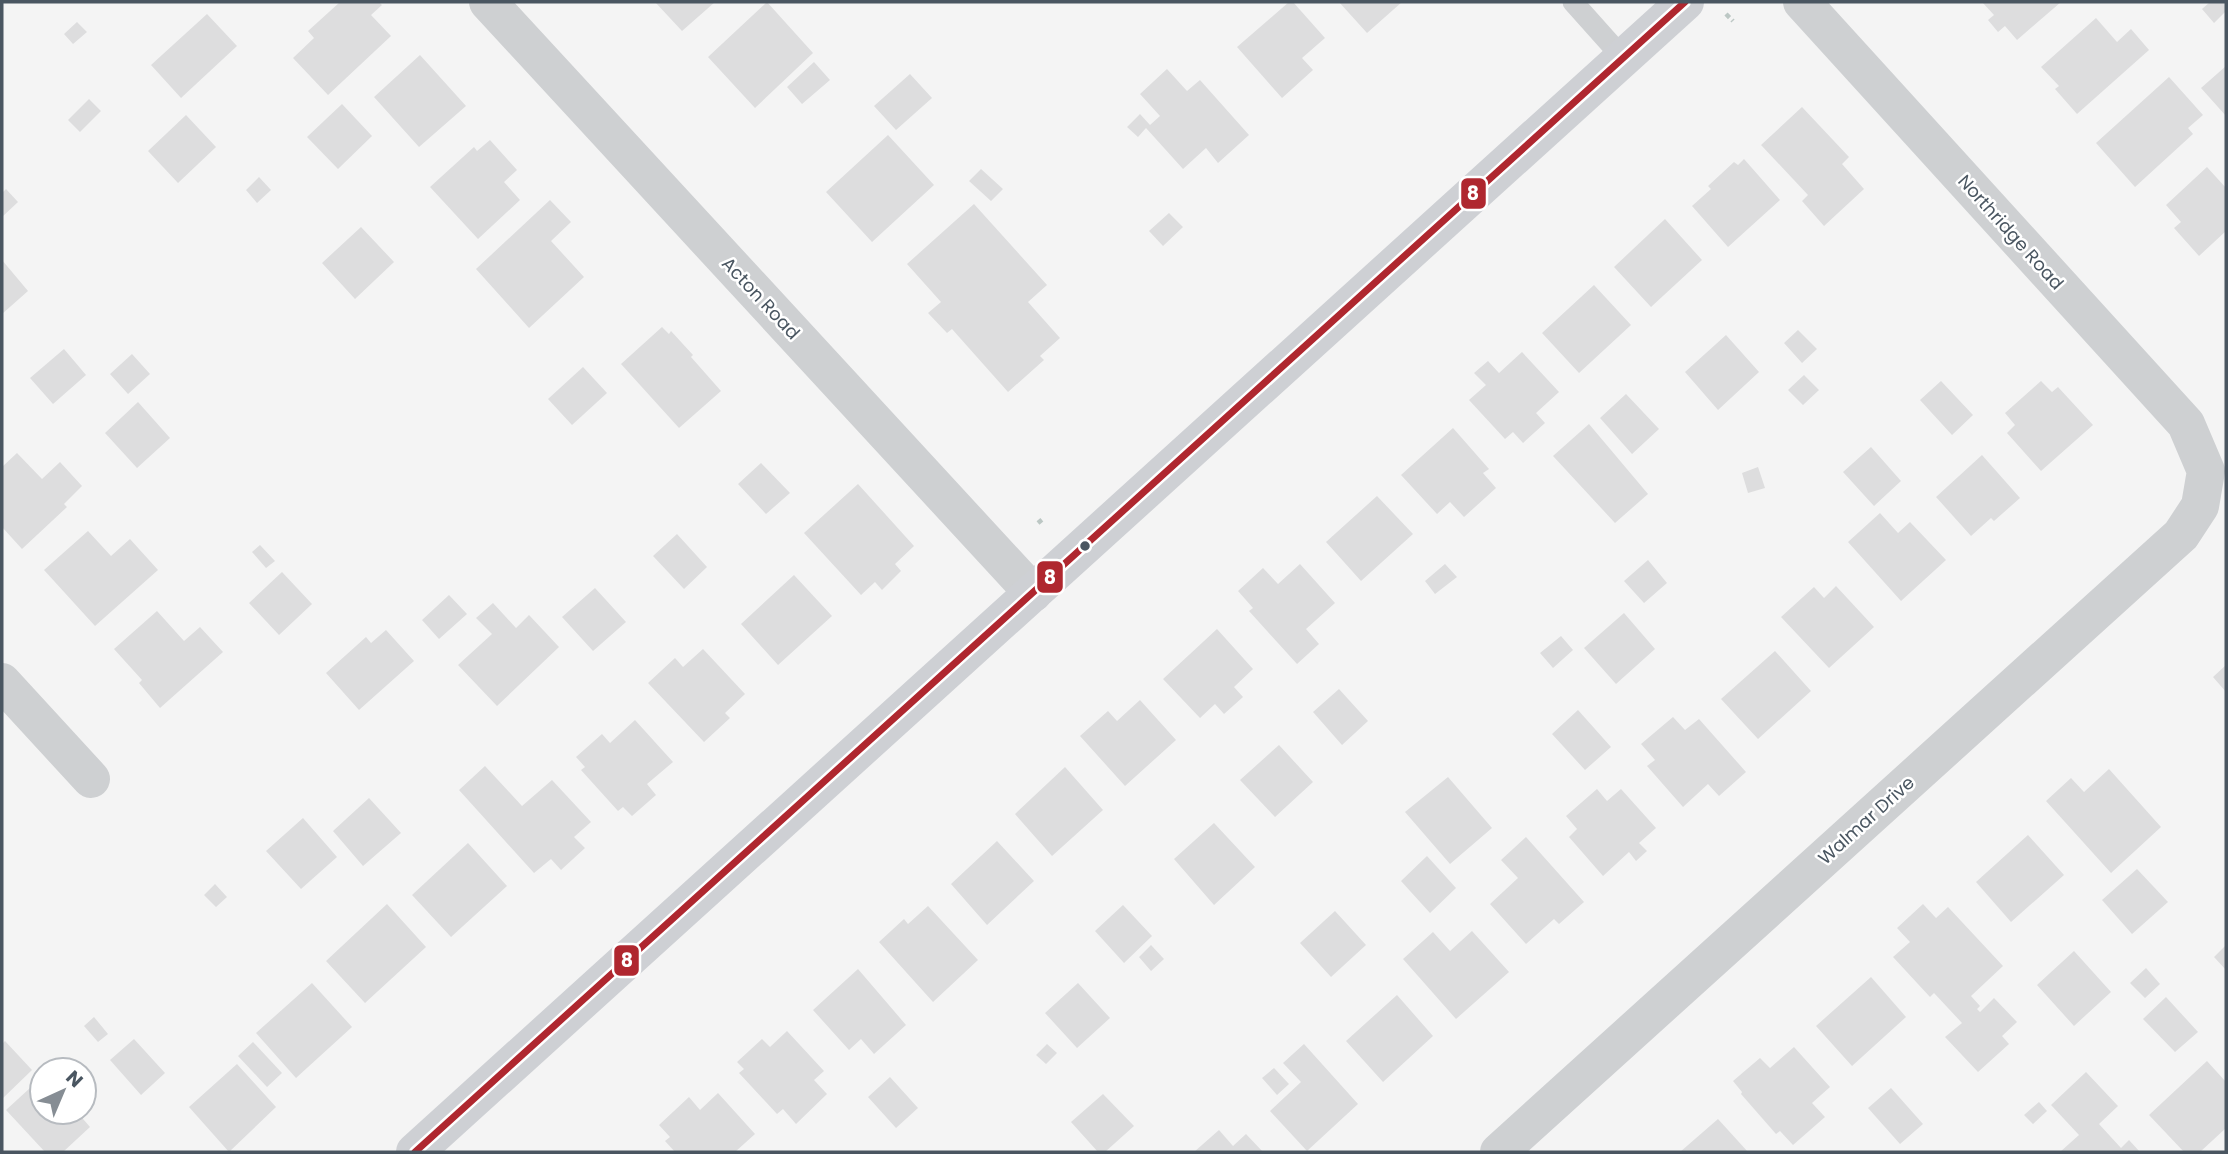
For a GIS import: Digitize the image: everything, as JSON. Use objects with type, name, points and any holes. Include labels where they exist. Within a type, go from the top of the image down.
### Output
[{"type":"main road","points":[[415,1152],[1685,2]]},
{"type":"street","name":"Acton Road","points":[[488,2],[1033,593]]},
{"type":"street","name":"Northridge Road","points":[[1802,2],[2186,424],[2206,471]]},
{"type":"street","name":"Walmar Drive","points":[[1499,1152],[2181,535],[2200,506],[2206,471]]},
{"type":"street","points":[[2,682],[91,779]]},
{"type":"lane","points":[[1573,2],[1623,58]]},
{"type":"path","points":[[1038,523],[1044,518]]},
{"type":"building","points":[[340,2],[379,2],[382,5],[371,15],[391,36],[328,95],[293,58],[314,38],[308,31]]},
{"type":"building","points":[[655,2],[715,2],[682,31]]},
{"type":"building","points":[[767,2],[813,53],[755,108],[708,57]]},
{"type":"building","points":[[1289,2],[1293,2],[1325,38],[1302,58],[1313,70],[1282,98],[1237,47]]},
{"type":"building","points":[[1339,2],[1402,2],[1367,33]]},
{"type":"building","points":[[1982,2],[2061,2],[2017,40],[2005,26],[1998,32],[1988,20],[1994,15]]},
{"type":"building","points":[[2210,2],[2226,2],[2226,11],[2214,23],[2202,9]]},
{"type":"building","points":[[207,14],[237,46],[181,98],[151,65]]},
{"type":"building","points":[[2096,18],[2117,42],[2131,29],[2149,50],[2077,114],[2055,89],[2059,86],[2041,67]]},
{"type":"building","points":[[77,22],[87,32],[73,44],[64,34]]},
{"type":"building","points":[[420,55],[466,106],[419,147],[374,97]]},
{"type":"building","points":[[814,62],[830,80],[802,104],[787,87]]},
{"type":"building","points":[[2226,66],[2226,116],[2201,88]]},
{"type":"building","points":[[1167,69],[1187,91],[1200,80],[1249,135],[1218,163],[1206,148],[1183,169],[1146,128],[1138,137],[1127,127],[1140,114],[1150,125],[1160,116],[1140,94]]},
{"type":"building","points":[[910,74],[932,98],[896,130],[874,106]]},
{"type":"building","points":[[2169,77],[2203,115],[2188,128],[2193,134],[2135,187],[2096,143]]},
{"type":"building","points":[[89,99],[101,111],[80,132],[68,120]]},
{"type":"building","points":[[342,104],[372,136],[338,169],[307,137]]},
{"type":"building","points":[[1802,107],[1849,157],[1842,164],[1864,189],[1824,226],[1802,201],[1808,195],[1761,145]]},
{"type":"building","points":[[186,115],[216,147],[178,183],[148,151]]},
{"type":"building","points":[[888,135],[934,185],[872,242],[826,192]]},
{"type":"building","points":[[490,140],[517,170],[504,182],[520,200],[478,239],[430,187],[474,147],[477,151]]},
{"type":"building","points":[[1744,159],[1780,200],[1728,247],[1692,206],[1711,189],[1708,186],[1734,162],[1738,165]]},
{"type":"building","points":[[2207,167],[2226,188],[2226,231],[2199,256],[2174,228],[2181,222],[2166,205]]},
{"type":"building","points":[[981,169],[1003,189],[991,201],[969,181]]},
{"type":"building","points":[[259,177],[271,190],[257,203],[246,190]]},
{"type":"building","points":[[6,189],[18,202],[2,217],[2,193]]},
{"type":"building","points":[[550,200],[571,222],[551,241],[584,277],[529,328],[476,269]]},
{"type":"building","points":[[974,204],[1047,285],[1028,302],[1060,338],[1040,356],[1044,360],[1008,392],[952,329],[947,333],[928,313],[941,302],[907,264]]},
{"type":"building","points":[[1169,213],[1183,227],[1163,246],[1149,231]]},
{"type":"building","points":[[1665,219],[1702,260],[1651,307],[1614,267]]},
{"type":"building","points":[[361,227],[394,262],[355,299],[322,263]]},
{"type":"building","points":[[2,260],[28,291],[2,314]]},
{"type":"building","points":[[1594,285],[1631,325],[1579,373],[1542,333]]},
{"type":"building","points":[[662,327],[669,334],[671,331],[721,391],[679,428],[621,364]]},
{"type":"building","points":[[1798,330],[1817,349],[1802,363],[1784,343]]},
{"type":"building","points":[[1726,335],[1759,372],[1718,410],[1685,372]]},
{"type":"building","points":[[64,349],[86,375],[53,404],[30,378]]},
{"type":"building","points":[[1522,352],[1559,392],[1536,413],[1545,423],[1523,443],[1513,432],[1505,439],[1469,400],[1486,385],[1474,373],[1488,361],[1499,373]]},
{"type":"building","points":[[132,354],[150,374],[128,394],[110,374]]},
{"type":"building","points":[[583,367],[607,393],[572,425],[548,399]]},
{"type":"building","points":[[1804,375],[1819,390],[1803,405],[1788,390]]},
{"type":"building","points":[[1941,381],[1973,415],[1952,435],[1920,400]]},
{"type":"building","points":[[2041,381],[2052,392],[2058,387],[2093,425],[2041,471],[2007,433],[2015,425],[2005,413]]},
{"type":"building","points":[[1626,394],[1659,429],[1632,454],[1600,418]]},
{"type":"building","points":[[138,402],[170,438],[137,468],[105,433]]},
{"type":"building","points":[[1589,424],[1648,494],[1615,523],[1553,456]]},
{"type":"building","points":[[1453,428],[1489,469],[1483,473],[1496,488],[1464,517],[1450,502],[1437,514],[1401,475]]},
{"type":"building","points":[[1871,447],[1901,481],[1874,506],[1843,472]]},
{"type":"building","points":[[17,453],[42,479],[60,462],[82,486],[64,504],[67,507],[22,549],[2,527],[2,467]]},
{"type":"building","points":[[1982,455],[2020,498],[1994,521],[1991,518],[1971,536],[1936,497]]},
{"type":"building","points":[[761,463],[790,493],[766,514],[738,484]]},
{"type":"building","points":[[1758,467],[1765,488],[1748,493],[1742,473]]},
{"type":"building","points":[[858,484],[914,546],[895,564],[901,571],[882,590],[875,582],[861,595],[804,533]]},
{"type":"building","points":[[1377,496],[1413,534],[1361,581],[1326,542]]},
{"type":"building","points":[[1880,513],[1898,533],[1910,522],[1946,560],[1901,601],[1848,542]]},
{"type":"building","points":[[88,531],[111,556],[130,539],[158,570],[95,626],[44,570]]},
{"type":"building","points":[[677,534],[707,567],[684,589],[653,556]]},
{"type":"building","points":[[260,545],[275,561],[266,568],[252,552]]},
{"type":"building","points":[[1648,560],[1667,583],[1644,603],[1624,581]]},
{"type":"building","points":[[1300,564],[1335,603],[1306,629],[1319,644],[1297,664],[1249,611],[1253,608],[1238,591],[1263,568],[1278,584]]},
{"type":"building","points":[[1445,564],[1457,577],[1435,594],[1425,581]]},
{"type":"building","points":[[282,572],[312,604],[279,635],[249,603]]},
{"type":"building","points":[[794,575],[832,616],[778,665],[741,624]]},
{"type":"building","points":[[1836,586],[1874,627],[1829,668],[1781,617],[1814,587],[1824,598]]},
{"type":"building","points":[[595,588],[626,622],[593,651],[562,617]]},
{"type":"building","points":[[449,595],[467,614],[439,639],[422,620]]},
{"type":"building","points":[[493,603],[516,628],[529,615],[559,647],[497,706],[458,665],[492,634],[476,618]]},
{"type":"building","points":[[157,611],[184,641],[200,627],[223,652],[160,708],[139,683],[142,680],[114,649]]},
{"type":"building","points":[[1624,613],[1655,649],[1616,684],[1584,648]]},
{"type":"building","points":[[1217,629],[1253,669],[1234,687],[1243,697],[1224,714],[1215,704],[1200,718],[1163,679]]},
{"type":"building","points":[[386,630],[414,661],[359,710],[326,673],[366,637],[371,643]]},
{"type":"building","points":[[1561,636],[1573,650],[1553,668],[1540,653]]},
{"type":"building","points":[[703,649],[745,694],[725,713],[730,718],[704,742],[648,683],[675,658],[683,667]]},
{"type":"building","points":[[1775,651],[1811,691],[1758,739],[1721,699]]},
{"type":"building","points":[[2226,665],[2226,692],[2213,677]]},
{"type":"building","points":[[1339,689],[1368,721],[1342,745],[1313,712]]},
{"type":"building","points":[[1140,700],[1176,740],[1125,786],[1080,736],[1108,711],[1117,721]]},
{"type":"building","points":[[1578,710],[1611,747],[1585,770],[1552,734]]},
{"type":"building","points":[[1673,717],[1685,730],[1699,719],[1746,772],[1719,796],[1708,784],[1683,807],[1647,766],[1655,760],[1641,744]]},
{"type":"building","points":[[635,720],[673,762],[647,784],[656,795],[632,816],[623,807],[618,811],[581,770],[585,767],[576,757],[602,734],[610,743]]},
{"type":"building","points":[[1279,745],[1313,782],[1275,817],[1240,780]]},
{"type":"building","points":[[485,766],[522,806],[552,780],[591,822],[574,837],[585,848],[561,870],[551,859],[534,873],[459,790]]},
{"type":"building","points":[[1065,767],[1103,810],[1052,856],[1015,814]]},
{"type":"building","points":[[2109,769],[2161,827],[2111,873],[2046,801],[2071,778],[2084,792]]},
{"type":"building","points":[[1448,777],[1492,828],[1450,864],[1405,812]]},
{"type":"building","points":[[1597,789],[1607,801],[1621,789],[1656,828],[1639,843],[1647,851],[1636,861],[1629,852],[1603,876],[1569,837],[1577,829],[1566,816]]},
{"type":"building","points":[[369,798],[401,833],[363,866],[333,831]]},
{"type":"building","points":[[303,818],[337,857],[301,889],[266,851]]},
{"type":"building","points":[[1214,823],[1255,867],[1214,905],[1174,859]]},
{"type":"building","points":[[2028,835],[2064,875],[2011,922],[1976,882]]},
{"type":"building","points":[[1526,837],[1584,902],[1559,924],[1554,919],[1526,944],[1490,904],[1518,878],[1501,860]]},
{"type":"building","points":[[997,841],[1034,881],[987,925],[951,884]]},
{"type":"building","points":[[468,843],[507,886],[451,937],[412,895]]},
{"type":"building","points":[[1427,856],[1456,888],[1430,913],[1401,881]]},
{"type":"building","points":[[2137,869],[2168,902],[2132,934],[2102,900]]},
{"type":"building","points":[[215,884],[227,897],[216,907],[204,895]]},
{"type":"building","points":[[387,904],[426,947],[365,1003],[326,961]]},
{"type":"building","points":[[1923,904],[1936,918],[1948,907],[2003,966],[1971,996],[1980,1006],[1977,1009],[1980,1012],[1994,998],[2017,1022],[2002,1036],[2009,1044],[1978,1072],[1945,1037],[1962,1023],[1934,993],[1930,997],[1893,957],[1910,942],[1897,928]]},
{"type":"building","points":[[1123,905],[1152,936],[1124,963],[1095,931]]},
{"type":"building","points":[[928,906],[978,960],[933,1002],[879,942],[904,919],[908,924]]},
{"type":"building","points":[[1335,911],[1366,945],[1331,977],[1300,943]]},
{"type":"building","points":[[1472,931],[1509,972],[1456,1019],[1403,959],[1433,932],[1450,951]]},
{"type":"building","points":[[1151,945],[1164,959],[1151,971],[1139,957]]},
{"type":"building","points":[[2226,945],[2226,970],[2214,957]]},
{"type":"building","points":[[2074,951],[2111,992],[2074,1026],[2037,985]]},
{"type":"building","points":[[2146,968],[2160,984],[2145,998],[2130,983]]},
{"type":"building","points":[[858,969],[906,1025],[874,1054],[861,1039],[849,1050],[813,1010]]},
{"type":"building","points":[[1871,977],[1906,1017],[1852,1066],[1816,1026]]},
{"type":"building","points":[[312,983],[352,1027],[296,1078],[256,1033]]},
{"type":"building","points":[[1078,983],[1110,1018],[1077,1048],[1045,1013]]},
{"type":"building","points":[[1397,995],[1433,1036],[1383,1082],[1346,1041]]},
{"type":"building","points":[[2166,997],[2198,1032],[2175,1052],[2143,1019]]},
{"type":"building","points":[[94,1017],[108,1034],[98,1042],[84,1026]]},
{"type":"building","points":[[787,1031],[824,1071],[814,1080],[827,1094],[796,1124],[783,1109],[777,1114],[739,1073],[744,1069],[737,1062],[762,1039],[770,1047]]},
{"type":"building","points":[[134,1039],[165,1073],[141,1095],[110,1060]]},
{"type":"building","points":[[5,1041],[28,1066],[28,1074],[2,1099],[2,1044]]},
{"type":"building","points":[[253,1042],[282,1073],[267,1087],[238,1056]]},
{"type":"building","points":[[1047,1044],[1057,1053],[1046,1064],[1036,1055]]},
{"type":"building","points":[[1304,1044],[1358,1104],[1307,1151],[1270,1111],[1301,1082],[1283,1063]]},
{"type":"building","points":[[1794,1047],[1830,1087],[1812,1103],[1825,1117],[1793,1145],[1780,1131],[1776,1134],[1733,1081],[1760,1058],[1770,1068]]},
{"type":"building","points":[[2207,1061],[2226,1082],[2226,1128],[2200,1152],[2184,1152],[2149,1115]]},
{"type":"building","points":[[237,1064],[276,1107],[229,1152],[189,1107]]},
{"type":"building","points":[[1274,1068],[1289,1084],[1277,1095],[1262,1078]]},
{"type":"building","points":[[2086,1072],[2118,1106],[2099,1124],[2121,1148],[2129,1140],[2140,1152],[2060,1152],[2079,1135],[2051,1105]]},
{"type":"building","points":[[890,1077],[918,1108],[896,1128],[868,1097]]},
{"type":"building","points":[[1891,1088],[1923,1124],[1900,1144],[1868,1108]]},
{"type":"building","points":[[28,1090],[28,1126],[90,1127],[63,1152],[45,1152],[6,1110]]},
{"type":"building","points":[[718,1093],[755,1134],[735,1152],[675,1152],[665,1141],[670,1137],[659,1125],[689,1097],[700,1110]]},
{"type":"building","points":[[1103,1094],[1134,1126],[1105,1152],[1098,1152],[1071,1122]]},
{"type":"building","points":[[2039,1102],[2047,1111],[2033,1124],[2024,1115]]},
{"type":"building","points":[[1718,1119],[1748,1152],[1680,1152]]},
{"type":"building","points":[[1219,1130],[1233,1146],[1246,1134],[1263,1152],[1194,1152]]},
{"type":"transit line","name":"8","points":[[415,1152],[1685,2]]}]
